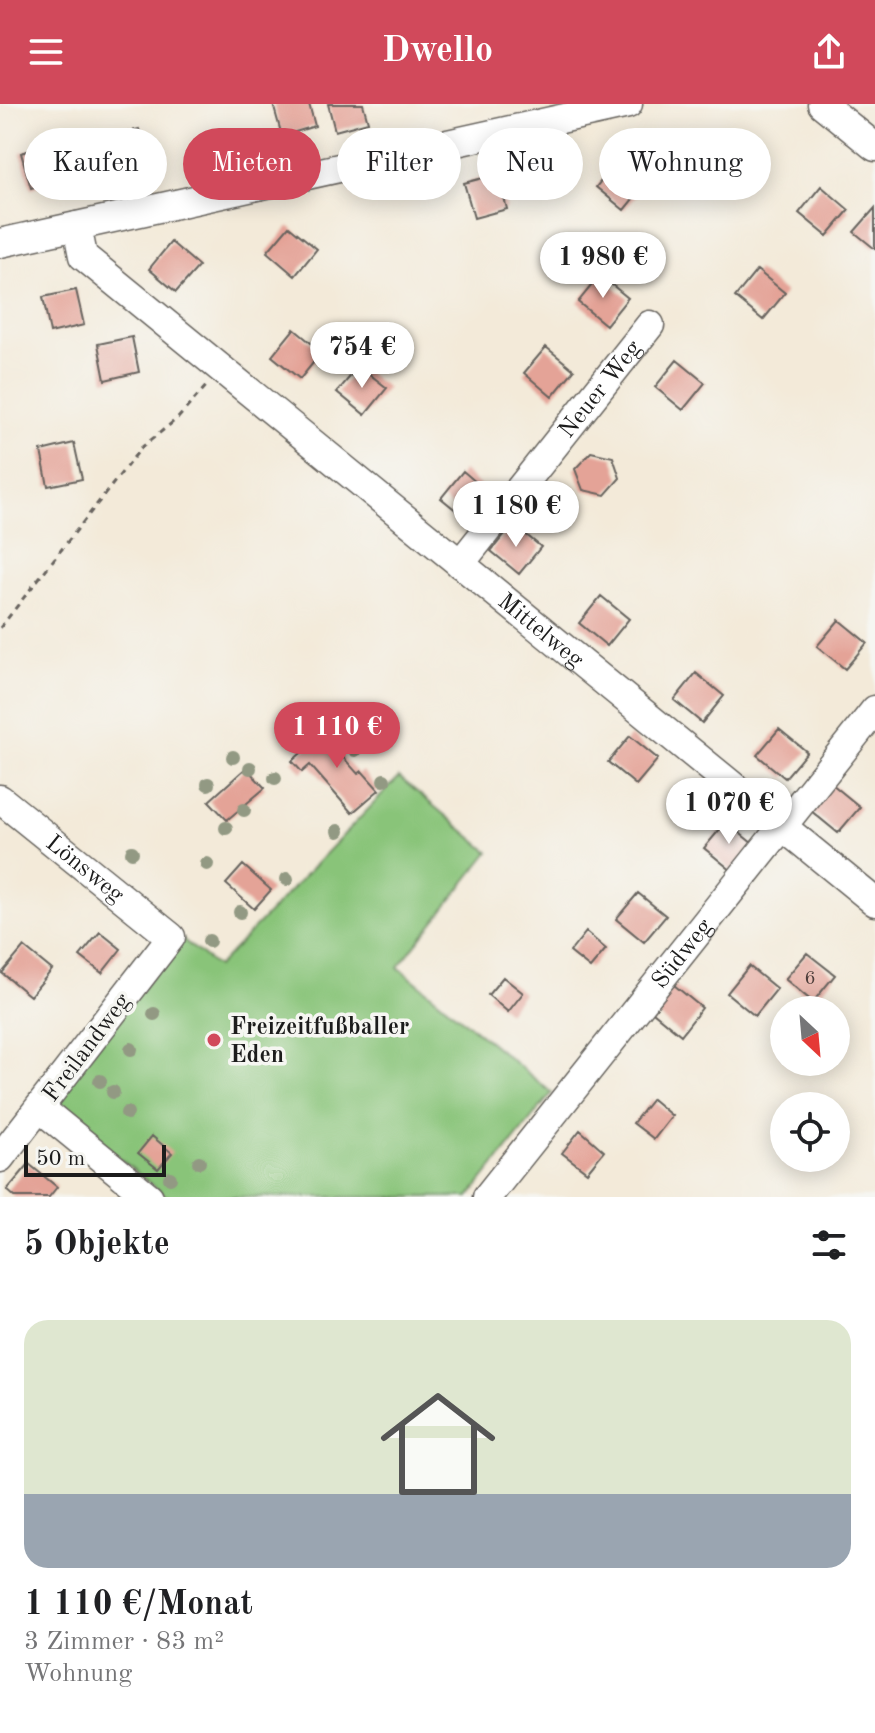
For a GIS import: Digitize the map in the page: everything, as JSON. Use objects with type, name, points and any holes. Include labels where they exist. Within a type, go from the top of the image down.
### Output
[{"type":"street","points":[[0,243],[628,104]]},
{"type":"street","points":[[822,104],[875,147]]},
{"type":"street","name":"Mittelweg","points":[[77,226],[83,256],[875,902]]},
{"type":"street","name":"Neuer Weg","points":[[460,564],[650,325]]},
{"type":"street","name":"Südweg","points":[[487,1197],[875,710]]},
{"type":"street","name":"Lönsweg","points":[[0,799],[171,937]]},
{"type":"street","name":"Freilandweg","points":[[0,1158],[171,937]]},
{"type":"street","points":[[40,1108],[149,1197]]},
{"type":"path","points":[[0,628],[141,448],[178,418],[222,369]]},
{"type":"green space","points":[[399,777],[489,852],[398,967],[552,1093],[469,1197],[167,1197],[51,1103],[182,939],[217,967]]},
{"type":"building","points":[[273,104],[309,104],[315,126],[280,128]]},
{"type":"building","points":[[328,104],[363,104],[368,122],[335,131]]},
{"type":"building","points":[[477,180],[477,200],[505,200],[507,209],[474,218],[464,183]]},
{"type":"building","points":[[821,186],[849,210],[827,236],[799,213]]},
{"type":"building","points":[[612,200],[632,200],[624,210]]},
{"type":"building","points":[[875,208],[875,249],[854,232]]},
{"type":"building","points":[[289,226],[317,249],[295,276],[267,252]]},
{"type":"building","points":[[171,242],[199,266],[176,292],[149,269]]},
{"type":"building","points":[[757,270],[785,293],[763,320],[735,297]]},
{"type":"building","points":[[600,275],[628,298],[606,325],[578,302]]},
{"type":"building","points":[[76,290],[84,325],[50,333],[43,297]]},
{"type":"building","points":[[294,329],[322,352],[300,379],[272,356]]},
{"type":"building","points":[[132,337],[139,372],[105,380],[98,344]]},
{"type":"building","points":[[546,347],[574,370],[552,397],[524,373]]},
{"type":"building","points":[[677,360],[705,383],[683,410],[655,387]]},
{"type":"building","points":[[359,366],[387,388],[365,415],[337,392]]},
{"type":"building","points":[[74,443],[82,479],[48,486],[41,451]]},
{"type":"building","points":[[591,452],[613,457],[620,478],[605,495],[583,490],[575,469]]},
{"type":"building","points":[[463,471],[491,495],[469,521],[441,498]]},
{"type":"building","points":[[513,524],[541,547],[519,574],[491,551]]},
{"type":"building","points":[[601,596],[629,619],[607,646],[579,623]]},
{"type":"building","points":[[839,620],[867,643],[845,669],[817,646]]},
{"type":"building","points":[[696,673],[724,696],[702,723],[674,700]]},
{"type":"building","points":[[333,725],[344,737],[333,746],[358,774],[362,771],[379,790],[352,813],[310,765],[302,772],[292,761]]},
{"type":"building","points":[[779,729],[807,752],[785,778],[757,755]]},
{"type":"building","points":[[630,736],[658,759],[636,785],[608,762]]},
{"type":"building","points":[[246,768],[265,788],[227,820],[209,801]]},
{"type":"building","points":[[832,784],[860,807],[838,833],[810,810]]},
{"type":"building","points":[[726,822],[753,844],[732,871],[704,848]]},
{"type":"building","points":[[243,865],[271,890],[254,909],[226,884]]},
{"type":"building","points":[[638,893],[666,916],[644,942],[616,919]]},
{"type":"building","points":[[100,932],[121,949],[102,973],[80,956]]},
{"type":"building","points":[[586,932],[606,949],[590,968],[570,952]]},
{"type":"building","points":[[24,947],[52,970],[30,996],[2,973]]},
{"type":"building","points":[[807,953],[835,975],[818,996],[806,996],[785,979]]},
{"type":"building","points":[[749,966],[777,989],[755,1016],[727,993]]},
{"type":"building","points":[[503,977],[523,993],[508,1012],[488,995]]},
{"type":"building","points":[[674,985],[702,1008],[681,1035],[653,1012]]},
{"type":"building","points":[[652,1099],[672,1116],[654,1139],[633,1123]]},
{"type":"building","points":[[580,1130],[604,1151],[587,1172],[562,1153]]},
{"type":"building","points":[[152,1136],[172,1153],[158,1169],[138,1153]]},
{"type":"building","points":[[29,1164],[57,1187],[49,1197],[15,1197],[7,1190]]},
{"type":"place","name":"Freizeitfußballer Eden","points":[[214,1040]]}]
